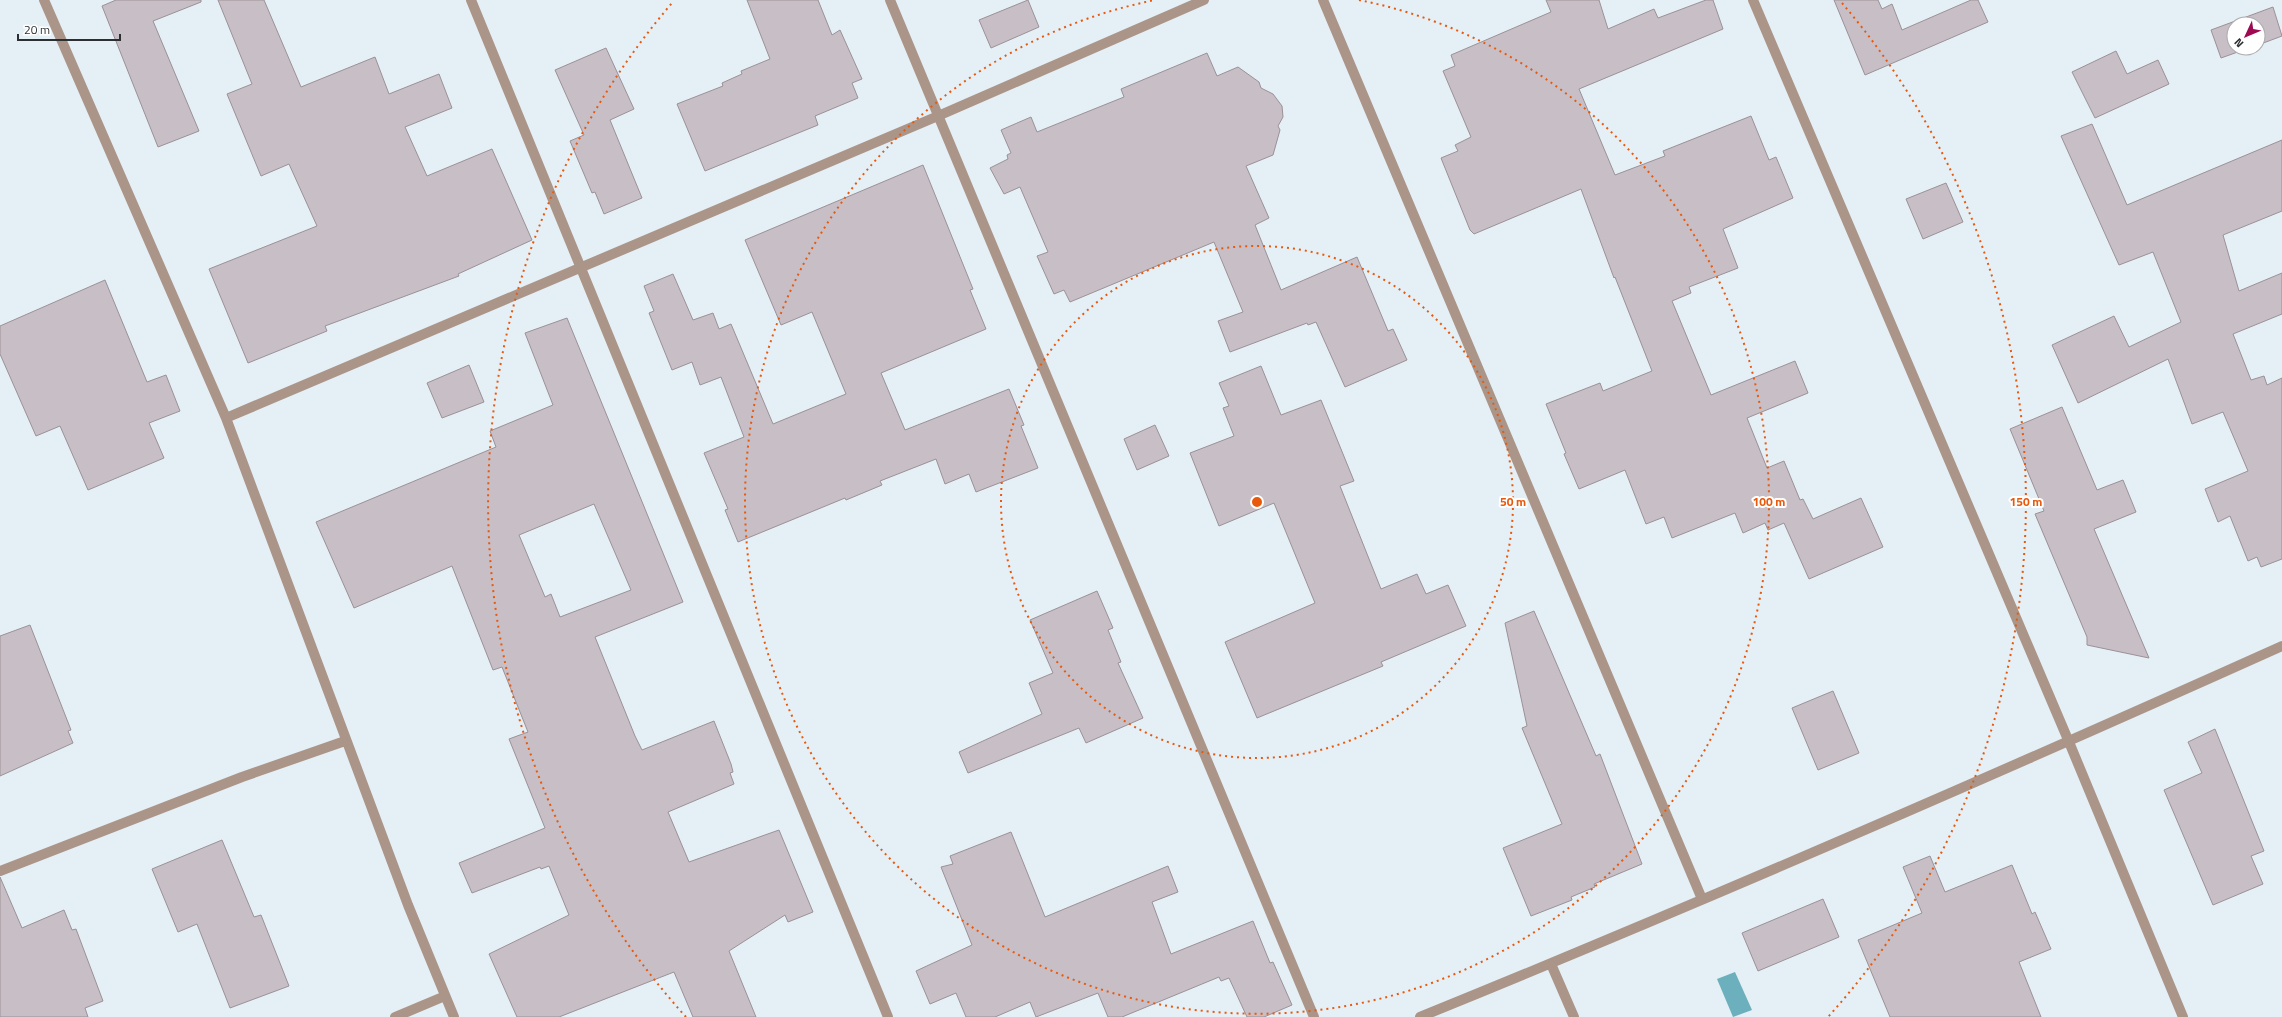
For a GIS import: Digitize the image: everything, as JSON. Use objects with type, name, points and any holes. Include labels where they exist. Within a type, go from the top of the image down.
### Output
[{"type":"street","points":[[44,0],[226,418],[345,741],[408,905],[454,1017]]},
{"type":"street","points":[[471,0],[582,267],[888,1017]]},
{"type":"street","points":[[890,0],[1314,1017]]},
{"type":"street","points":[[226,418],[938,116],[1204,0]]},
{"type":"street","points":[[1323,0],[1702,899]]},
{"type":"street","points":[[1753,0],[2069,742],[2183,1017]]},
{"type":"street","points":[[1420,1017],[1551,964],[2069,742],[2282,646]]},
{"type":"street","points":[[0,871],[242,777],[345,741]]},
{"type":"street","points":[[1551,964],[1574,1017]]},
{"type":"street","points":[[395,1017],[446,996]]},
{"type":"water","points":[[1735,972],[1752,1010],[1733,1017],[1717,979]]},
{"type":"building","points":[[116,0],[201,0],[201,2],[153,21],[199,131],[158,147],[102,6]]},
{"type":"building","points":[[218,0],[264,0],[301,87],[375,57],[389,94],[439,74],[452,108],[405,127],[427,176],[492,149],[532,240],[458,274],[459,276],[325,326],[327,331],[248,363],[209,269],[317,226],[289,164],[261,176],[227,94],[252,84]]},
{"type":"building","points":[[747,0],[818,0],[832,35],[840,30],[862,79],[852,83],[858,98],[815,116],[818,125],[705,171],[677,104],[723,86],[722,83],[742,74],[741,71],[770,59]]},
{"type":"building","points":[[1028,0],[1039,27],[991,48],[979,20]]},
{"type":"building","points":[[1546,0],[1599,0],[1608,29],[1654,9],[1658,18],[1706,0],[1713,0],[1723,29],[1579,89],[1615,175],[1665,156],[1663,151],[1751,116],[1769,160],[1776,157],[1793,198],[1723,229],[1738,268],[1689,287],[1691,293],[1672,301],[1711,395],[1795,361],[1808,393],[1747,418],[1767,468],[1784,461],[1800,500],[1803,499],[1813,519],[1861,498],[1883,547],[1809,579],[1784,523],[1768,530],[1765,523],[1743,533],[1735,513],[1672,538],[1664,517],[1646,524],[1625,470],[1579,489],[1564,454],[1566,453],[1546,404],[1600,383],[1603,391],[1652,371],[1615,277],[1614,278],[1581,189],[1474,234],[1470,230],[1441,158],[1458,151],[1455,145],[1471,137],[1443,71],[1455,66],[1451,55],[1551,12]]},
{"type":"building","points":[[1834,0],[1878,0],[1882,9],[1892,4],[1902,30],[1971,0],[1978,0],[1988,22],[1865,75]]},
{"type":"building","points":[[2273,7],[2282,36],[2266,42],[2266,16],[2249,16]]},
{"type":"building","points":[[2226,24],[2227,56],[2221,58],[2211,30]]},
{"type":"building","points":[[606,48],[634,109],[610,120],[642,198],[604,214],[595,192],[592,193],[570,141],[584,135],[555,70]]},
{"type":"building","points":[[2116,51],[2127,74],[2158,60],[2169,84],[2095,118],[2072,72]]},
{"type":"building","points":[[1207,53],[1217,76],[1238,67],[1259,82],[1261,88],[1273,94],[1282,106],[1283,117],[1278,126],[1280,130],[1273,155],[1246,166],[1269,218],[1255,225],[1281,290],[1357,257],[1388,331],[1393,329],[1407,360],[1345,387],[1316,322],[1308,325],[1307,323],[1230,352],[1218,321],[1243,312],[1214,242],[1070,302],[1064,290],[1054,294],[1037,256],[1048,252],[1020,187],[1004,194],[990,168],[1008,159],[1007,155],[1011,153],[1001,130],[1031,117],[1037,132],[1124,97],[1121,89]]},
{"type":"building","points":[[2092,124],[2127,205],[2282,140],[2282,211],[2223,235],[2239,291],[2282,273],[2282,314],[2233,334],[2251,380],[2264,376],[2267,385],[2282,378],[2282,559],[2261,567],[2257,557],[2248,561],[2230,516],[2218,522],[2205,489],[2248,471],[2223,412],[2192,424],[2168,359],[2078,403],[2052,345],[2114,316],[2129,347],[2181,322],[2153,252],[2119,265],[2061,136]]},
{"type":"building","points":[[923,165],[973,289],[970,290],[986,329],[881,373],[905,430],[1009,389],[1024,425],[1021,426],[1038,468],[976,492],[969,474],[945,484],[936,459],[880,481],[882,485],[846,500],[845,498],[738,542],[725,510],[728,509],[704,453],[744,437],[721,377],[700,385],[692,362],[672,370],[649,313],[654,311],[644,286],[673,274],[693,320],[713,313],[719,329],[731,324],[773,424],[846,394],[812,312],[781,325],[745,240]]},
{"type":"building","points":[[1946,183],[1963,222],[1923,239],[1906,199]]},
{"type":"building","points":[[105,280],[147,382],[166,375],[180,411],[149,423],[164,458],[88,490],[60,426],[36,436],[0,354],[0,326]]},
{"type":"building","points":[[567,318],[683,602],[595,637],[642,750],[714,721],[731,764],[733,772],[730,773],[734,784],[668,812],[689,862],[779,830],[813,912],[788,922],[785,915],[729,951],[756,1017],[693,1017],[674,972],[559,1017],[517,1017],[489,954],[569,915],[549,866],[541,869],[540,867],[472,893],[459,863],[545,828],[509,739],[528,732],[502,667],[493,670],[452,566],[354,608],[316,522],[496,447],[490,431],[553,405],[525,333]],"holes":[[[594,504],[631,590],[560,617],[551,594],[545,597],[519,535]]]},
{"type":"building","points":[[469,365],[484,402],[442,418],[427,383]]},
{"type":"building","points":[[1261,366],[1281,415],[1321,400],[1354,481],[1340,486],[1381,589],[1417,574],[1426,594],[1448,585],[1466,626],[1381,662],[1383,666],[1257,718],[1225,642],[1315,603],[1274,503],[1219,526],[1190,453],[1234,436],[1223,408],[1229,406],[1219,383]]},
{"type":"building","points":[[2062,407],[2097,490],[2123,480],[2136,512],[2094,529],[2149,658],[2087,645],[2087,637],[2035,514],[2044,511],[2010,429]]},
{"type":"building","points":[[1155,425],[1169,456],[1137,470],[1124,439]]},
{"type":"building","points":[[1097,591],[1113,628],[1108,630],[1121,662],[1118,663],[1143,718],[1086,743],[1079,728],[968,773],[959,752],[1042,714],[1029,683],[1053,673],[1030,620]]},
{"type":"building","points":[[1534,611],[1596,756],[1600,754],[1642,864],[1594,884],[1595,887],[1571,897],[1572,900],[1531,916],[1503,848],[1562,824],[1522,728],[1527,726],[1505,623]]},
{"type":"building","points":[[30,625],[71,730],[68,731],[73,743],[0,776],[0,636]]},
{"type":"building","points":[[1833,691],[1859,753],[1818,770],[1792,708]]},
{"type":"building","points":[[2215,729],[2264,851],[2251,856],[2263,884],[2213,905],[2164,790],[2202,773],[2188,742]]},
{"type":"building","points":[[1011,832],[1045,917],[1168,866],[1178,892],[1152,902],[1171,954],[1253,921],[1270,963],[1273,962],[1292,1005],[1264,1017],[1247,1017],[1229,978],[1221,981],[1219,977],[1122,1017],[1108,1017],[1098,993],[1036,1017],[1030,1002],[995,1017],[966,1017],[956,993],[930,1004],[916,971],[972,945],[941,867],[953,864],[950,856]]},
{"type":"building","points":[[222,840],[254,917],[261,915],[289,986],[230,1008],[197,924],[178,932],[152,869]]},
{"type":"building","points":[[1930,856],[1945,892],[2012,865],[2032,914],[2035,912],[2051,949],[2019,962],[2041,1017],[1890,1017],[1858,940],[1922,913],[1903,867]]},
{"type":"building","points":[[0,877],[22,928],[64,910],[72,930],[76,929],[103,1001],[85,1008],[88,1017],[0,1017]]},
{"type":"building","points":[[1823,899],[1839,937],[1758,971],[1742,933]]}]
